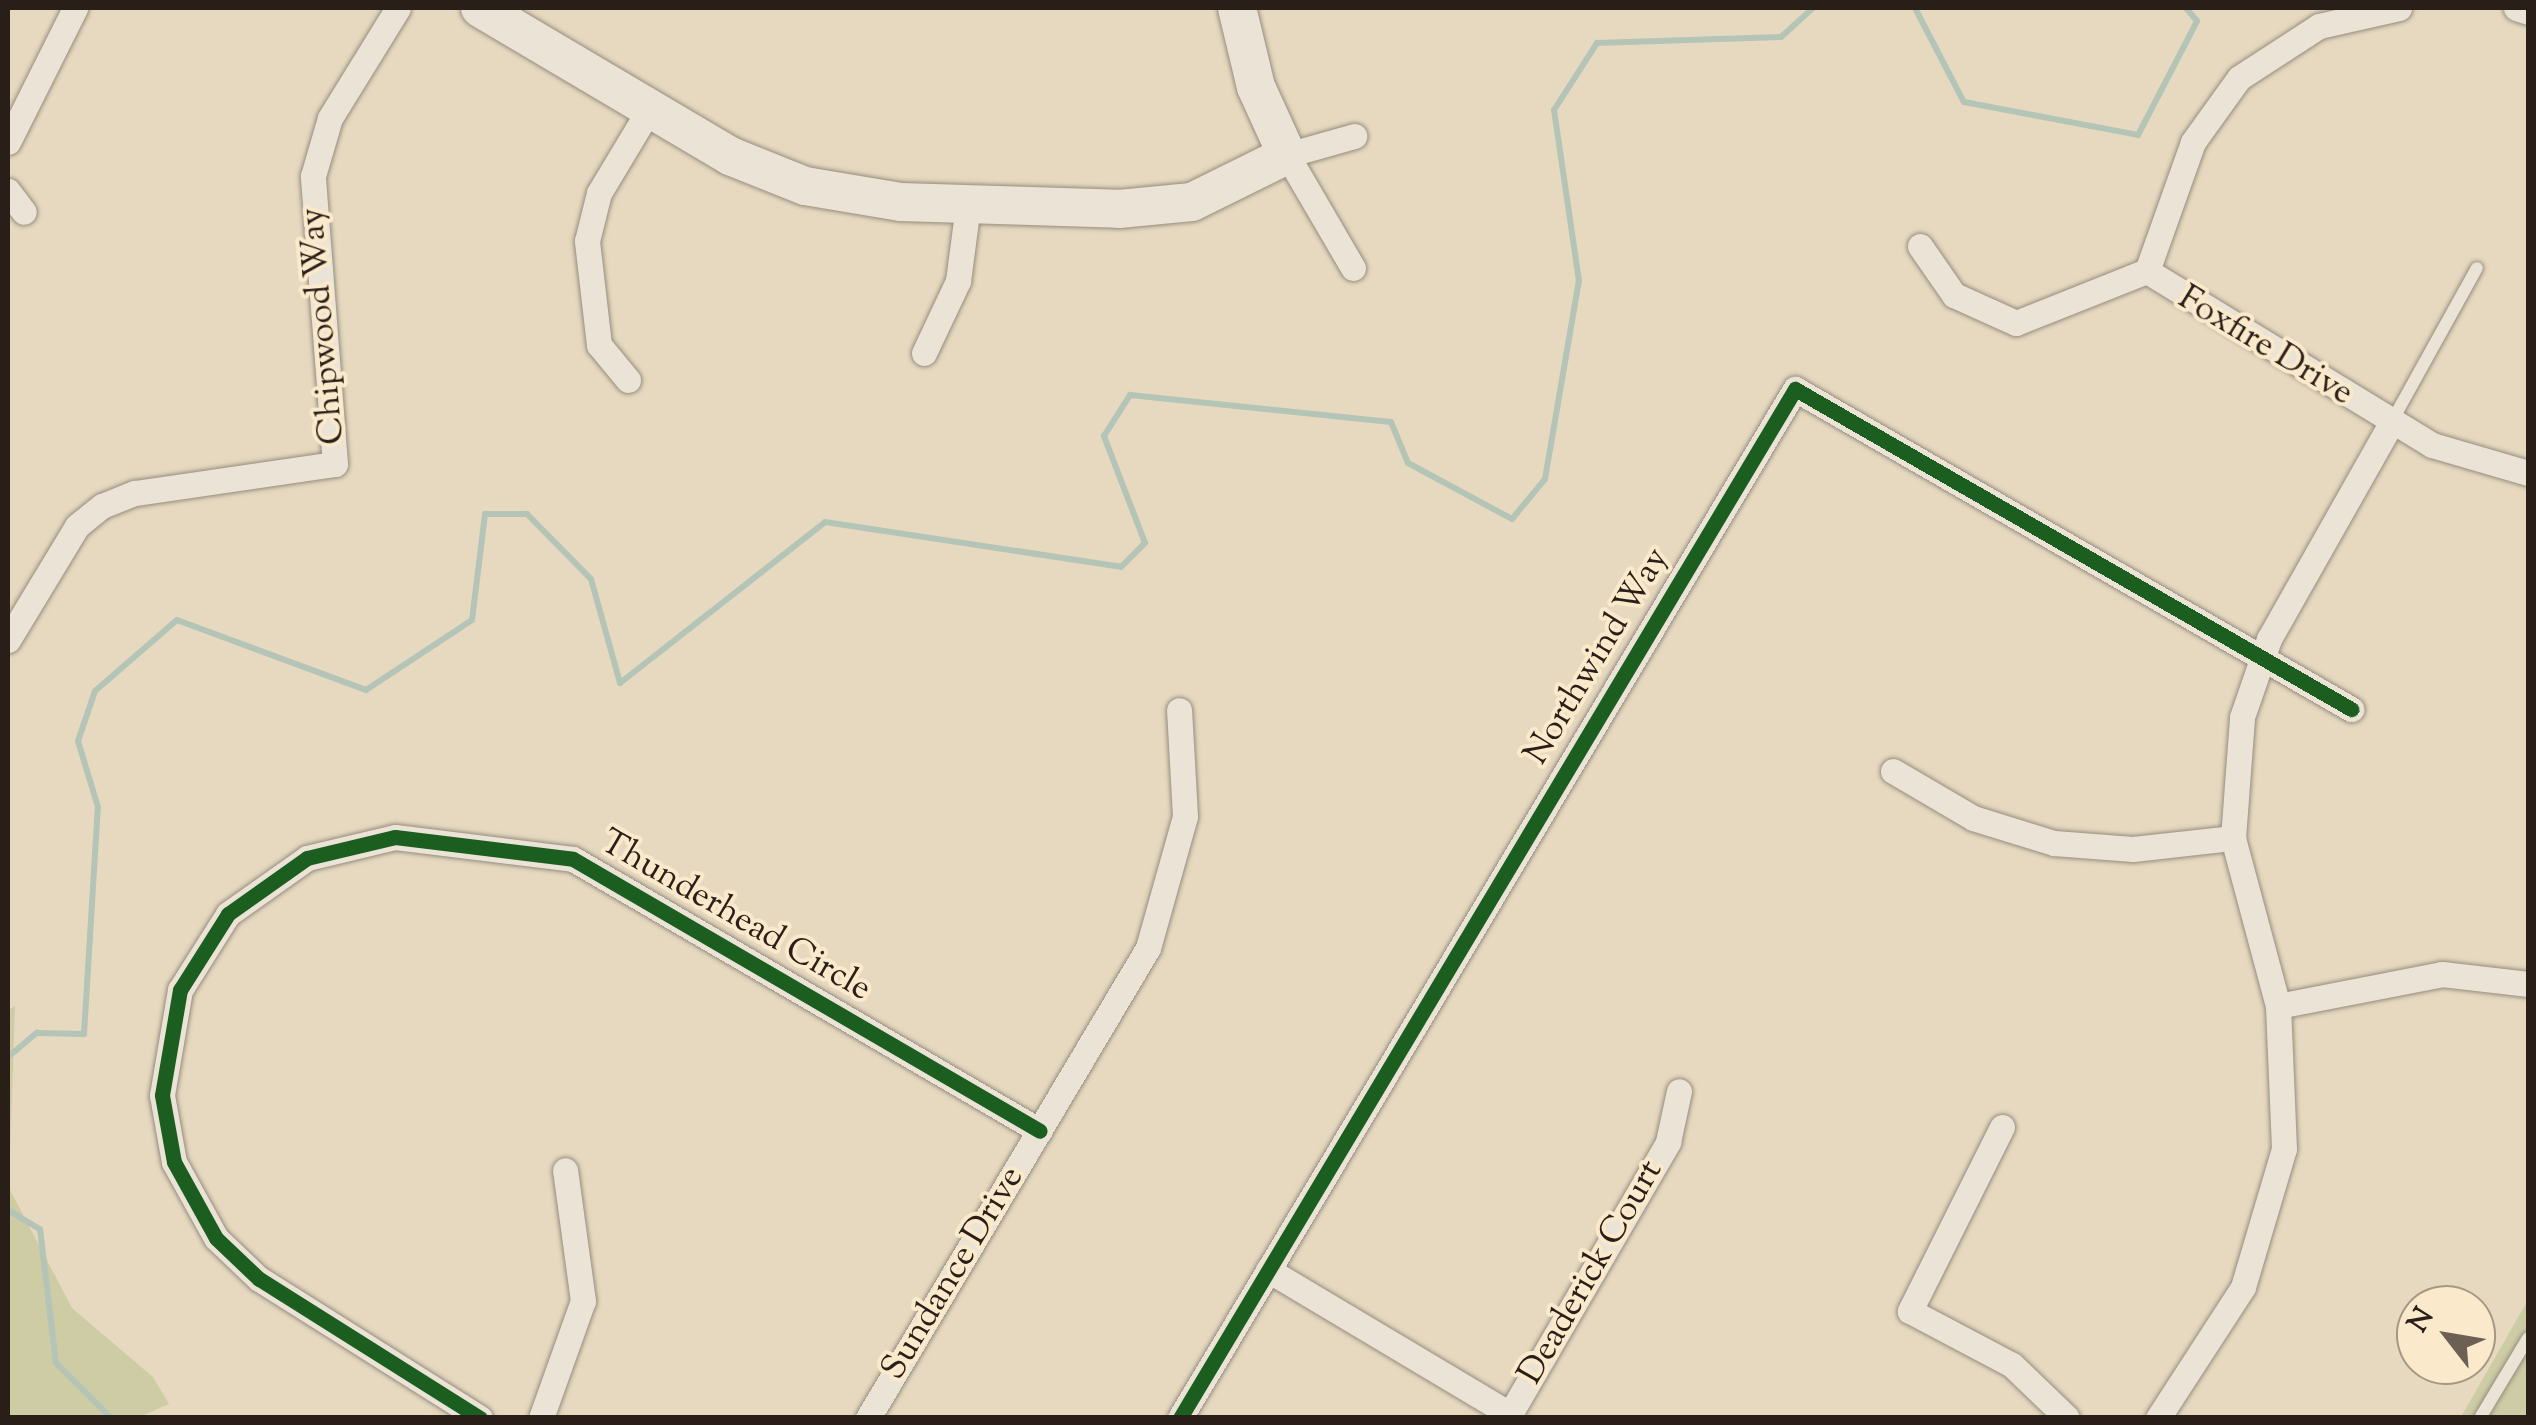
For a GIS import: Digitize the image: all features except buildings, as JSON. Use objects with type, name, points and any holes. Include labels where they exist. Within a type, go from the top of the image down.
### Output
[{"type":"street","points":[[8,142],[75,8]]},
{"type":"street","name":"Chipwood Way","points":[[8,640],[77,526],[135,493],[335,464],[313,176],[330,118],[398,8]]},
{"type":"street","points":[[480,8],[650,108],[805,186],[968,205],[1156,208],[1192,202],[1287,155],[1354,136]]},
{"type":"street","points":[[1236,8],[1256,87],[1287,155],[1352,268]]},
{"type":"street","name":"Foxfire Drive","points":[[2399,8],[2319,26],[2239,78],[2193,142],[2147,271],[2390,422],[2465,459],[2528,473]]},
{"type":"street","points":[[2516,8],[2528,12]]},
{"type":"street","points":[[628,380],[599,345],[587,240],[599,193],[650,108]]},
{"type":"street","points":[[8,191],[24,212]]},
{"type":"street","points":[[924,352],[958,281],[968,205]]},
{"type":"street","points":[[1920,246],[1954,295],[2016,323],[2147,271]]},
{"type":"street","name":"Northwind Way","points":[[1180,1418],[1795,390],[2259,659]]},
{"type":"street","points":[[2158,1418],[2220,1327],[2263,1238],[2287,1111],[2278,1006],[2234,838],[2236,749],[2259,659],[2390,422]]},
{"type":"street","points":[[2259,659],[2350,709]]},
{"type":"street","name":"Sundance Drive","points":[[868,1418],[1040,1130],[1165,908],[1185,816],[1179,710]]},
{"type":"street","points":[[1893,771],[1973,818],[2054,844],[2133,848],[2234,838]]},
{"type":"street","name":"Thunderhead Circle","points":[[480,1418],[259,1280],[216,1238],[174,1162],[162,1095],[180,990],[228,914],[308,858],[395,837],[573,858],[1040,1130]]},
{"type":"street","points":[[2278,1006],[2442,974],[2528,984]]},
{"type":"street","name":"Deaderick Court","points":[[1268,1270],[1510,1414],[1668,1142],[1679,1090]]},
{"type":"street","points":[[2002,1127],[1910,1311],[2012,1365],[2066,1418]]},
{"type":"street","points":[[541,1418],[583,1301],[565,1170]]},
{"type":"lane","points":[[2390,422],[2477,268]]},
{"type":"lane","points":[[2480,1418],[2528,1338]]},
{"type":"green space","points":[[15,1006],[9,1188],[72,1308],[153,1377],[169,1404],[139,1417],[8,1417],[8,1010]]},
{"type":"green space","points":[[2528,1300],[2528,1417],[2461,1417],[2479,1385],[2496,1385],[2496,1356]]},
{"type":"waterway","points":[[8,1057],[37,1033],[84,1034],[98,807],[78,741],[95,691],[177,620],[366,690],[472,620],[485,514],[527,514],[591,579],[620,683],[825,522],[1121,567],[1145,543],[1104,436],[1130,395],[1391,422],[1408,463],[1512,519],[1545,479],[1579,281],[1554,110],[1597,43],[1781,37],[1813,8]]},
{"type":"waterway","points":[[1915,8],[1964,102],[2138,135],[2197,21],[2186,8]]},
{"type":"waterway","points":[[8,1210],[40,1229],[56,1363],[111,1418]]},
{"type":"cycle path","points":[[1180,1418],[1795,389],[2351,709]]},
{"type":"cycle path","points":[[480,1418],[259,1279],[216,1238],[174,1162],[162,1095],[180,990],[228,914],[307,858],[395,837],[573,859],[1040,1131]]}]
